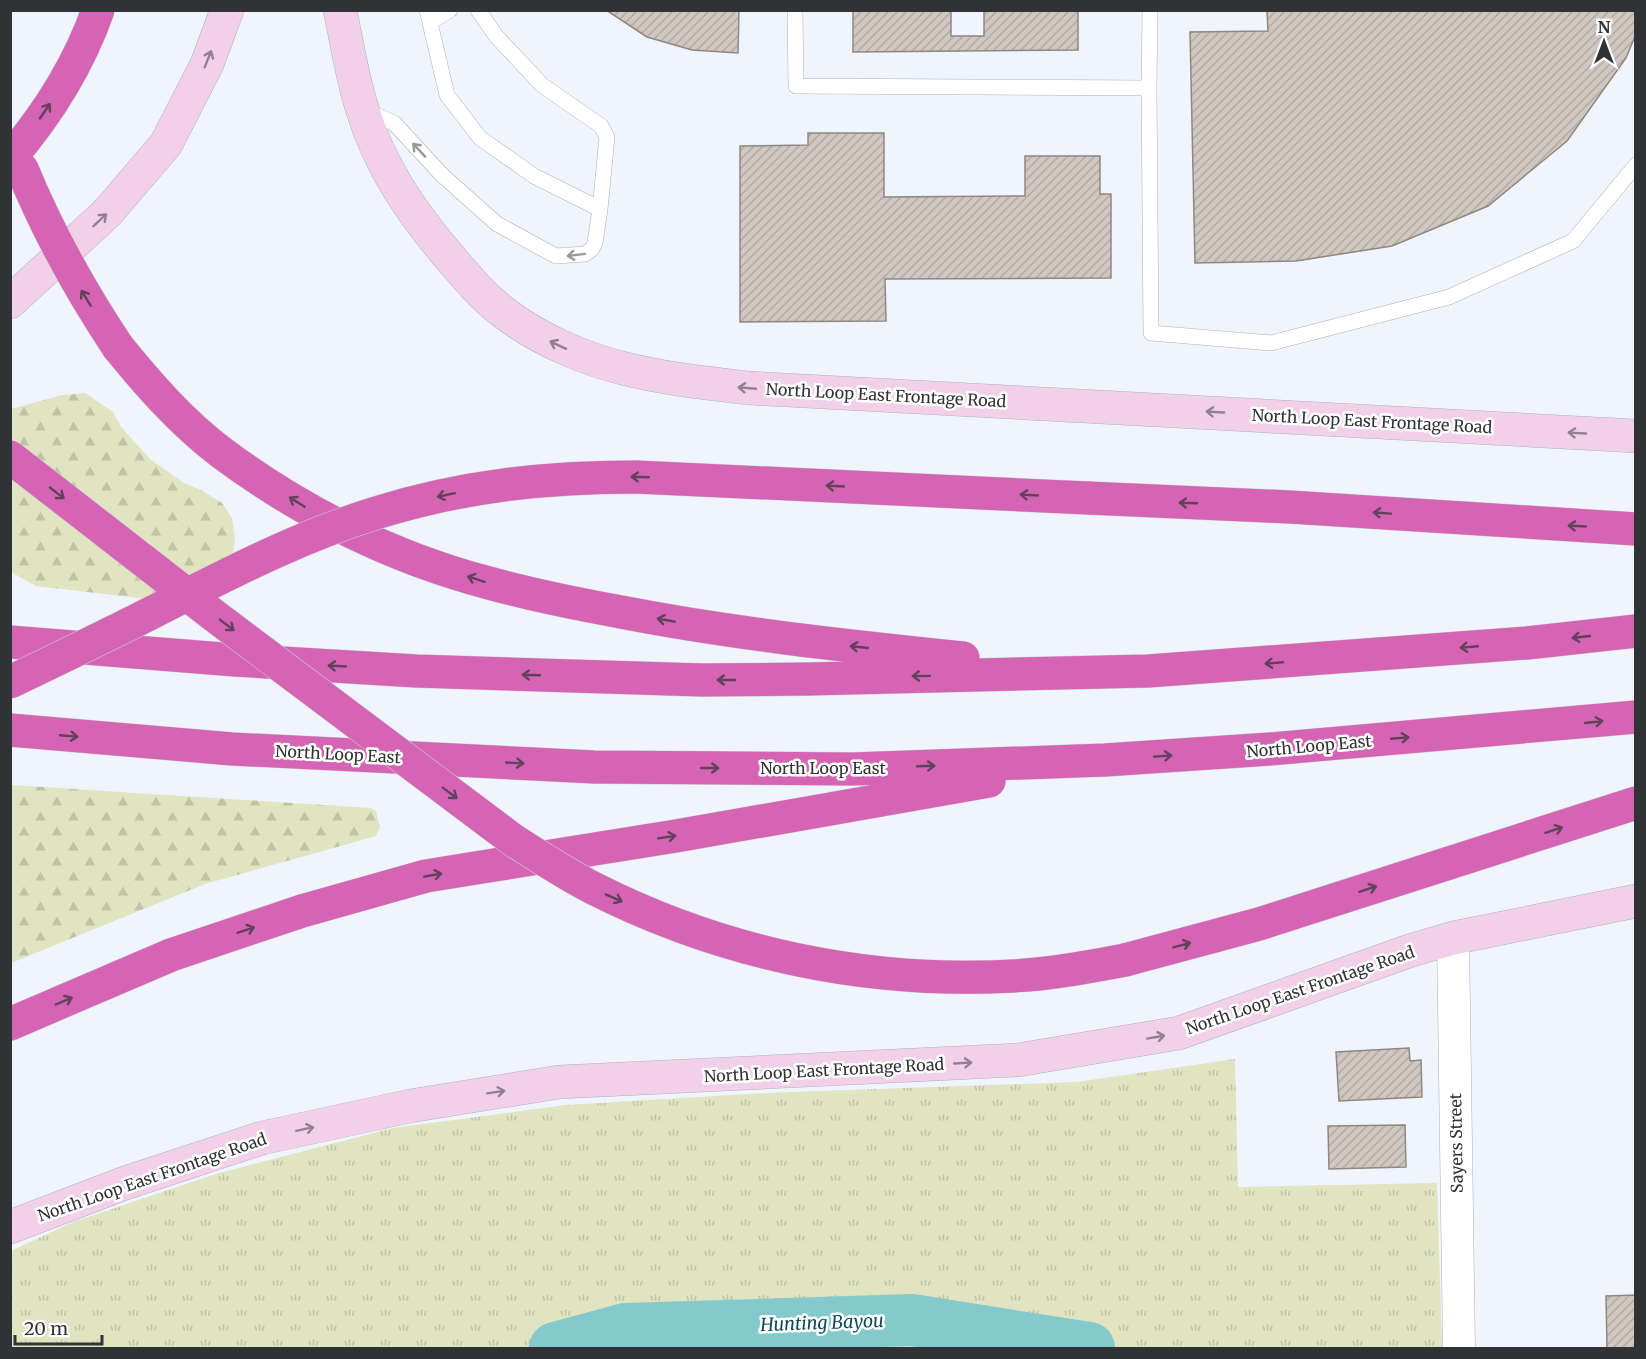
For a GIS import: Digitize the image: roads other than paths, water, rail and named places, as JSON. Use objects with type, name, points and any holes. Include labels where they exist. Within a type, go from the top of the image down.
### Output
[{"type":"highway","points":[[16,164],[69,74],[92,29],[98,10]]},
{"type":"highway","points":[[10,131],[16,164],[41,215],[67,265],[118,347],[150,386],[188,424],[221,452],[315,514],[429,564],[488,583],[644,616],[757,635],[978,660],[1148,671]]},
{"type":"highway","points":[[10,457],[207,610],[513,840],[595,889],[643,911],[696,933],[786,959],[896,975],[954,977],[1014,976],[1069,970],[1125,960],[1259,924],[1635,804]]},
{"type":"highway","points":[[10,682],[228,574],[326,530],[410,503],[473,489],[537,480],[636,477],[1290,507],[1635,529]]},
{"type":"highway","points":[[10,642],[235,660],[416,671],[702,680],[1148,671],[1527,643],[1635,631]]},
{"type":"highway","name":"North Loop East","points":[[10,730],[232,749],[594,767],[853,769],[1105,760],[1282,748],[1635,717]]},
{"type":"highway","points":[[10,1024],[171,955],[302,911],[426,876],[676,836],[1105,760]]},
{"type":"main road","points":[[10,302],[107,213],[166,144],[207,64],[227,10]]},
{"type":"main road","name":"North Loop East Frontage Road","points":[[340,10],[362,109],[376,146],[399,194],[434,240],[479,292],[507,315],[543,338],[578,354],[626,369],[748,388],[1635,436]]},
{"type":"main road","name":"North Loop East Frontage Road","points":[[10,1227],[125,1183],[262,1138],[410,1106],[559,1083],[1017,1060],[1179,1033],[1409,951],[1453,938],[1635,901]]},
{"type":"street","name":"Sayers Street","points":[[1453,938],[1459,1348]]},
{"type":"lane","points":[[450,10],[428,16],[447,95],[480,138],[534,176],[600,209]]},
{"type":"lane","points":[[362,109],[394,123],[442,175],[488,217],[556,256],[585,254],[592,249],[600,209],[607,137],[601,126],[542,85],[496,36],[478,10]]},
{"type":"lane","points":[[795,10],[796,86],[1149,88]]},
{"type":"lane","points":[[1150,10],[1151,333],[1271,343],[1449,297],[1573,241],[1635,165]]},
{"type":"waterway","name":"Hunting Bayou","points":[[555,1348],[625,1329],[912,1320],[1089,1348]]}]
